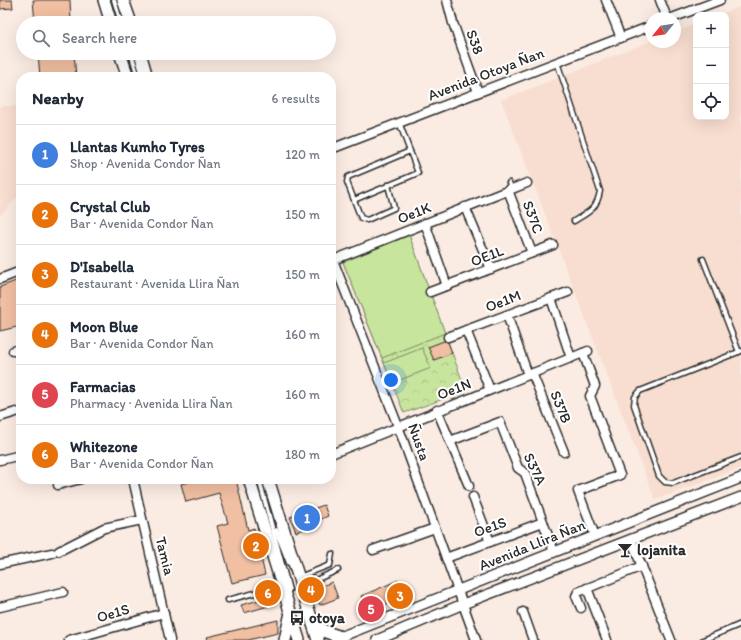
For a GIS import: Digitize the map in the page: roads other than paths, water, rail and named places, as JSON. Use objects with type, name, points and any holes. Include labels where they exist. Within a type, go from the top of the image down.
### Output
[{"type":"main road","points":[[104,0],[109,16]]},
{"type":"main road","points":[[124,0],[128,16]]},
{"type":"main road","points":[[122,60],[126,72]]},
{"type":"main road","points":[[142,60],[146,72]]},
{"type":"main road","points":[[250,484],[299,640]]},
{"type":"main road","points":[[269,484],[318,640]]},
{"type":"main road","points":[[285,640],[290,623],[290,610]]},
{"type":"main road","points":[[313,624],[337,638]]},
{"type":"street","name":"S38","points":[[447,0],[453,23],[478,92]]},
{"type":"street","points":[[606,0],[621,38]]},
{"type":"street","points":[[660,0],[665,12]]},
{"type":"street","points":[[681,15],[720,0]]},
{"type":"street","name":"Avenida Otoya Ñan","points":[[336,147],[645,28]]},
{"type":"street","name":"Oe1K","points":[[336,257],[465,208],[510,187],[527,183]]},
{"type":"street","name":"S37C","points":[[510,187],[532,253]]},
{"type":"street","points":[[465,208],[491,269]]},
{"type":"street","points":[[425,223],[447,286]]},
{"type":"street","name":"OE1L","points":[[430,292],[553,245]]},
{"type":"street","name":"Ñusta","points":[[336,269],[398,426],[476,640]]},
{"type":"street","points":[[0,279],[16,273]]},
{"type":"street","name":"Oe1M","points":[[448,337],[568,292]]},
{"type":"street","points":[[551,298],[571,358]]},
{"type":"street","name":"S37B","points":[[507,315],[530,374],[564,452]]},
{"type":"street","points":[[466,330],[490,390]]},
{"type":"street","name":"Oe1N","points":[[336,452],[437,410],[585,352],[595,386],[590,396],[620,475],[578,491],[595,536]]},
{"type":"street","points":[[437,410],[469,486]]},
{"type":"street","points":[[0,417],[16,412]]},
{"type":"street","name":"S37A","points":[[450,442],[500,422],[518,468],[525,473],[554,552]]},
{"type":"street","points":[[0,460],[16,456]]},
{"type":"street","name":"Avenida Llira Ñan","points":[[337,638],[741,478]]},
{"type":"street","name":"Tamia","points":[[134,484],[170,640]]},
{"type":"street","points":[[472,497],[490,542]]},
{"type":"street","name":"Avenida Llira Ñan","points":[[377,640],[463,604],[741,497]]},
{"type":"street","points":[[0,564],[56,552],[104,528],[142,520]]},
{"type":"street","name":"Oe1S","points":[[446,558],[543,522]]},
{"type":"street","points":[[373,550],[435,528]]},
{"type":"street","points":[[631,539],[671,640]]},
{"type":"street","points":[[581,608],[576,593],[642,566]]},
{"type":"street","points":[[587,588],[607,640]]},
{"type":"street","points":[[0,607],[63,592]]},
{"type":"street","points":[[523,612],[533,640]]},
{"type":"street","name":"Oe1S","points":[[69,640],[164,613]]},
{"type":"lane","points":[[114,0],[119,16]]},
{"type":"lane","points":[[133,60],[137,72]]},
{"type":"lane","points":[[557,62],[600,191],[598,202],[592,210],[574,221]]},
{"type":"lane","points":[[354,200],[418,173],[399,122]]},
{"type":"lane","points":[[388,185],[394,208],[391,211],[364,220],[361,218],[347,182],[348,177],[410,151]]},
{"type":"lane","points":[[703,259],[740,352],[640,391],[635,396],[634,405],[659,476],[665,482],[673,483],[741,457]]},
{"type":"lane","points":[[267,484],[270,514],[284,572],[304,640]]},
{"type":"lane","points":[[270,514],[290,565],[313,640]]},
{"type":"lane","points":[[300,582],[330,565],[332,554]]},
{"type":"lane","points":[[300,582],[338,570]]},
{"type":"lane","points":[[228,600],[281,586]]},
{"type":"lane","points":[[704,640],[741,624]]},
{"type":"place","name":"Llantas Kumho Tyres","points":[[307,518]]},
{"type":"place","name":"Crystal Club","points":[[256,546]]},
{"type":"place","name":"lojanita","points":[[625,550]]},
{"type":"place","name":"Moon Blue","points":[[311,590]]},
{"type":"place","name":"Whitezone","points":[[268,593]]},
{"type":"place","name":"D'Isabella","points":[[400,596]]},
{"type":"place","name":"Farmacias","points":[[371,609]]},
{"type":"place","name":"otoya","points":[[297,618]]}]
